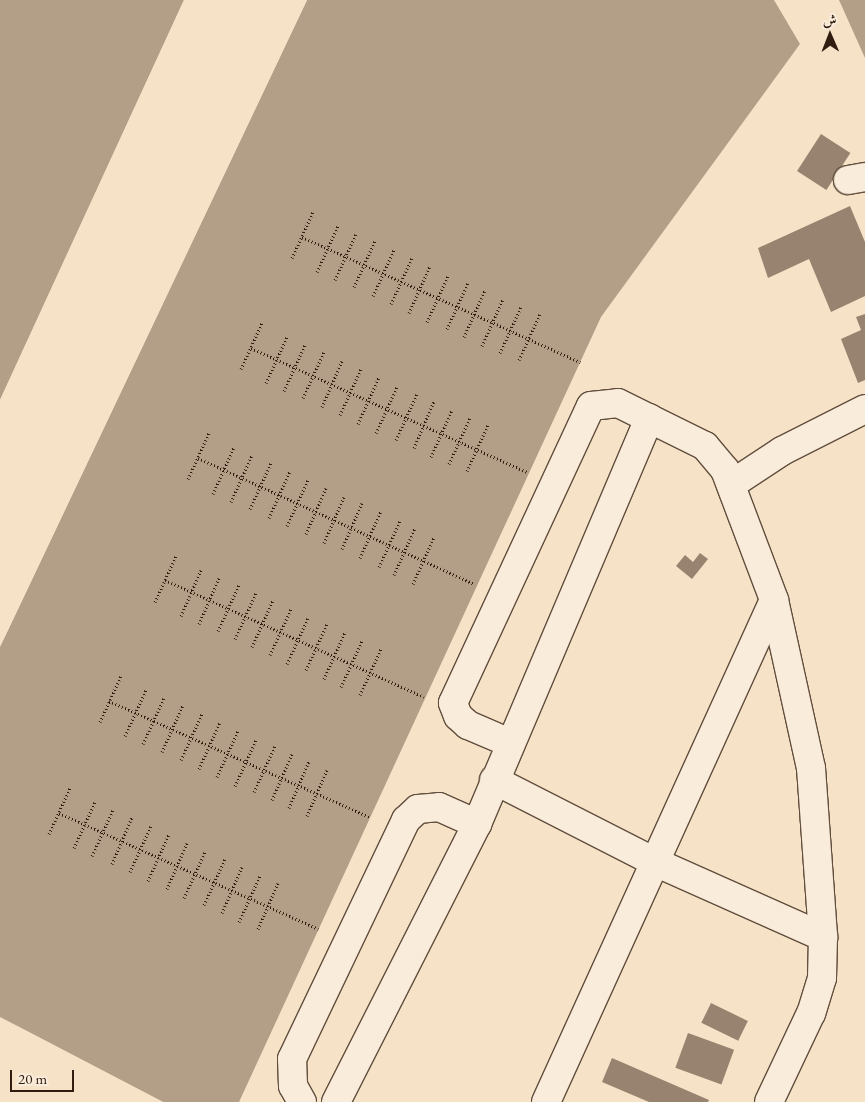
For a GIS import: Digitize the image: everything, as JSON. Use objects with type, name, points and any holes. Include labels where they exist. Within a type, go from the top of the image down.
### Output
[{"type":"lane","points":[[510,743],[468,725],[458,716],[454,704],[591,406],[618,403],[706,446],[732,484],[774,600],[811,768],[823,937],[822,978],[811,1013],[769,1102]]},
{"type":"lane","points":[[732,484],[782,451],[865,409]]},
{"type":"lane","points":[[336,1102],[477,824],[494,780],[649,418]]},
{"type":"lane","points":[[546,1102],[657,863],[774,600]]},
{"type":"lane","points":[[494,780],[657,863],[823,937]]},
{"type":"lane","points":[[302,1102],[293,1086],[292,1059],[406,820],[418,808],[439,807],[477,824]]},
{"type":"path","points":[[292,258],[313,212]]},
{"type":"path","points":[[317,272],[338,226]]},
{"type":"path","points":[[335,280],[356,234]]},
{"type":"path","points":[[302,236],[580,362]]},
{"type":"path","points":[[354,288],[375,241]]},
{"type":"path","points":[[373,296],[394,250]]},
{"type":"path","points":[[391,304],[412,258]]},
{"type":"path","points":[[409,313],[430,266]]},
{"type":"path","points":[[427,322],[448,276]]},
{"type":"path","points":[[447,329],[468,283]]},
{"type":"path","points":[[464,337],[485,290]]},
{"type":"path","points":[[482,346],[503,299]]},
{"type":"path","points":[[500,353],[521,307]]},
{"type":"path","points":[[519,360],[540,314]]},
{"type":"path","points":[[241,369],[262,323]]},
{"type":"path","points":[[266,383],[287,337]]},
{"type":"path","points":[[284,391],[305,345]]},
{"type":"path","points":[[250,348],[527,472]]},
{"type":"path","points":[[304,398],[324,352]]},
{"type":"path","points":[[322,407],[342,361]]},
{"type":"path","points":[[340,416],[361,369]]},
{"type":"path","points":[[358,424],[379,377]]},
{"type":"path","points":[[376,433],[397,387]]},
{"type":"path","points":[[396,440],[417,394]]},
{"type":"path","points":[[414,448],[434,402]]},
{"type":"path","points":[[431,456],[452,410]]},
{"type":"path","points":[[449,464],[470,418]]},
{"type":"path","points":[[467,472],[488,425]]},
{"type":"path","points":[[188,480],[209,433]]},
{"type":"path","points":[[214,494],[234,447]]},
{"type":"path","points":[[231,502],[252,455]]},
{"type":"path","points":[[198,458],[475,584]]},
{"type":"path","points":[[250,509],[271,463]]},
{"type":"path","points":[[269,518],[290,471]]},
{"type":"path","points":[[287,526],[308,480]]},
{"type":"path","points":[[306,534],[326,488]]},
{"type":"path","points":[[324,544],[344,497]]},
{"type":"path","points":[[342,549],[362,503]]},
{"type":"path","points":[[360,558],[380,511]]},
{"type":"path","points":[[379,567],[400,521]]},
{"type":"path","points":[[394,575],[415,528]]},
{"type":"path","points":[[413,584],[434,537]]},
{"type":"path","points":[[155,602],[176,556]]},
{"type":"path","points":[[181,616],[201,570]]},
{"type":"path","points":[[198,624],[219,578]]},
{"type":"path","points":[[165,580],[424,697]]},
{"type":"path","points":[[218,631],[239,585]]},
{"type":"path","points":[[235,639],[256,593]]},
{"type":"path","points":[[252,647],[273,600]]},
{"type":"path","points":[[270,655],[291,609]]},
{"type":"path","points":[[287,664],[308,618]]},
{"type":"path","points":[[306,670],[327,624]]},
{"type":"path","points":[[324,679],[345,632]]},
{"type":"path","points":[[341,687],[362,640]]},
{"type":"path","points":[[360,695],[381,649]]},
{"type":"path","points":[[100,722],[121,676]]},
{"type":"path","points":[[125,736],[146,690]]},
{"type":"path","points":[[143,744],[164,698]]},
{"type":"path","points":[[110,701],[369,817]]},
{"type":"path","points":[[162,752],[183,705]]},
{"type":"path","points":[[181,760],[202,714]]},
{"type":"path","points":[[199,769],[220,722]]},
{"type":"path","points":[[218,777],[238,730]]},
{"type":"path","points":[[235,786],[256,740]]},
{"type":"path","points":[[254,792],[275,746]]},
{"type":"path","points":[[272,800],[292,754]]},
{"type":"path","points":[[289,808],[310,761]]},
{"type":"path","points":[[307,816],[327,770]]},
{"type":"path","points":[[49,834],[70,788]]},
{"type":"path","points":[[74,848],[95,802]]},
{"type":"path","points":[[92,856],[113,810]]},
{"type":"path","points":[[59,813],[318,929]]},
{"type":"path","points":[[112,864],[132,817]]},
{"type":"path","points":[[130,872],[151,826]]},
{"type":"path","points":[[148,881],[169,834]]},
{"type":"path","points":[[167,889],[187,842]]},
{"type":"path","points":[[184,898],[205,852]]},
{"type":"path","points":[[204,905],[225,859]]},
{"type":"path","points":[[222,913],[242,867]]},
{"type":"path","points":[[240,922],[260,876]]},
{"type":"path","points":[[258,929],[278,883]]},
{"type":"shaded area","points":[[0,0],[184,0],[0,400]]},
{"type":"shaded area","points":[[307,0],[774,0],[800,44],[601,317],[239,1102],[163,1102],[0,1017],[0,647]]},
{"type":"shaded area","points":[[839,0],[865,0],[865,58]]},
{"type":"pier","points":[[184,0],[186,1],[0,402],[0,400]]},
{"type":"pier","points":[[304,0],[307,0],[0,647],[32,572]]},
{"type":"pier","points":[[0,1017],[163,1102],[158,1102]]},
{"type":"building","points":[[821,134],[850,153],[826,190],[797,171]]},
{"type":"building","points":[[850,206],[865,242],[865,296],[831,312],[809,259],[768,278],[758,248]]},
{"type":"building","points":[[865,314],[865,380],[858,383],[841,339],[861,330],[856,317]]},
{"type":"building","points":[[700,553],[708,559],[692,579],[676,566],[685,555],[693,562]]},
{"type":"building","points":[[711,1003],[748,1021],[738,1041],[701,1023]]},
{"type":"building","points":[[688,1033],[734,1050],[721,1085],[675,1068]]},
{"type":"building","points":[[612,1058],[709,1100],[708,1102],[649,1102],[602,1082]]}]
